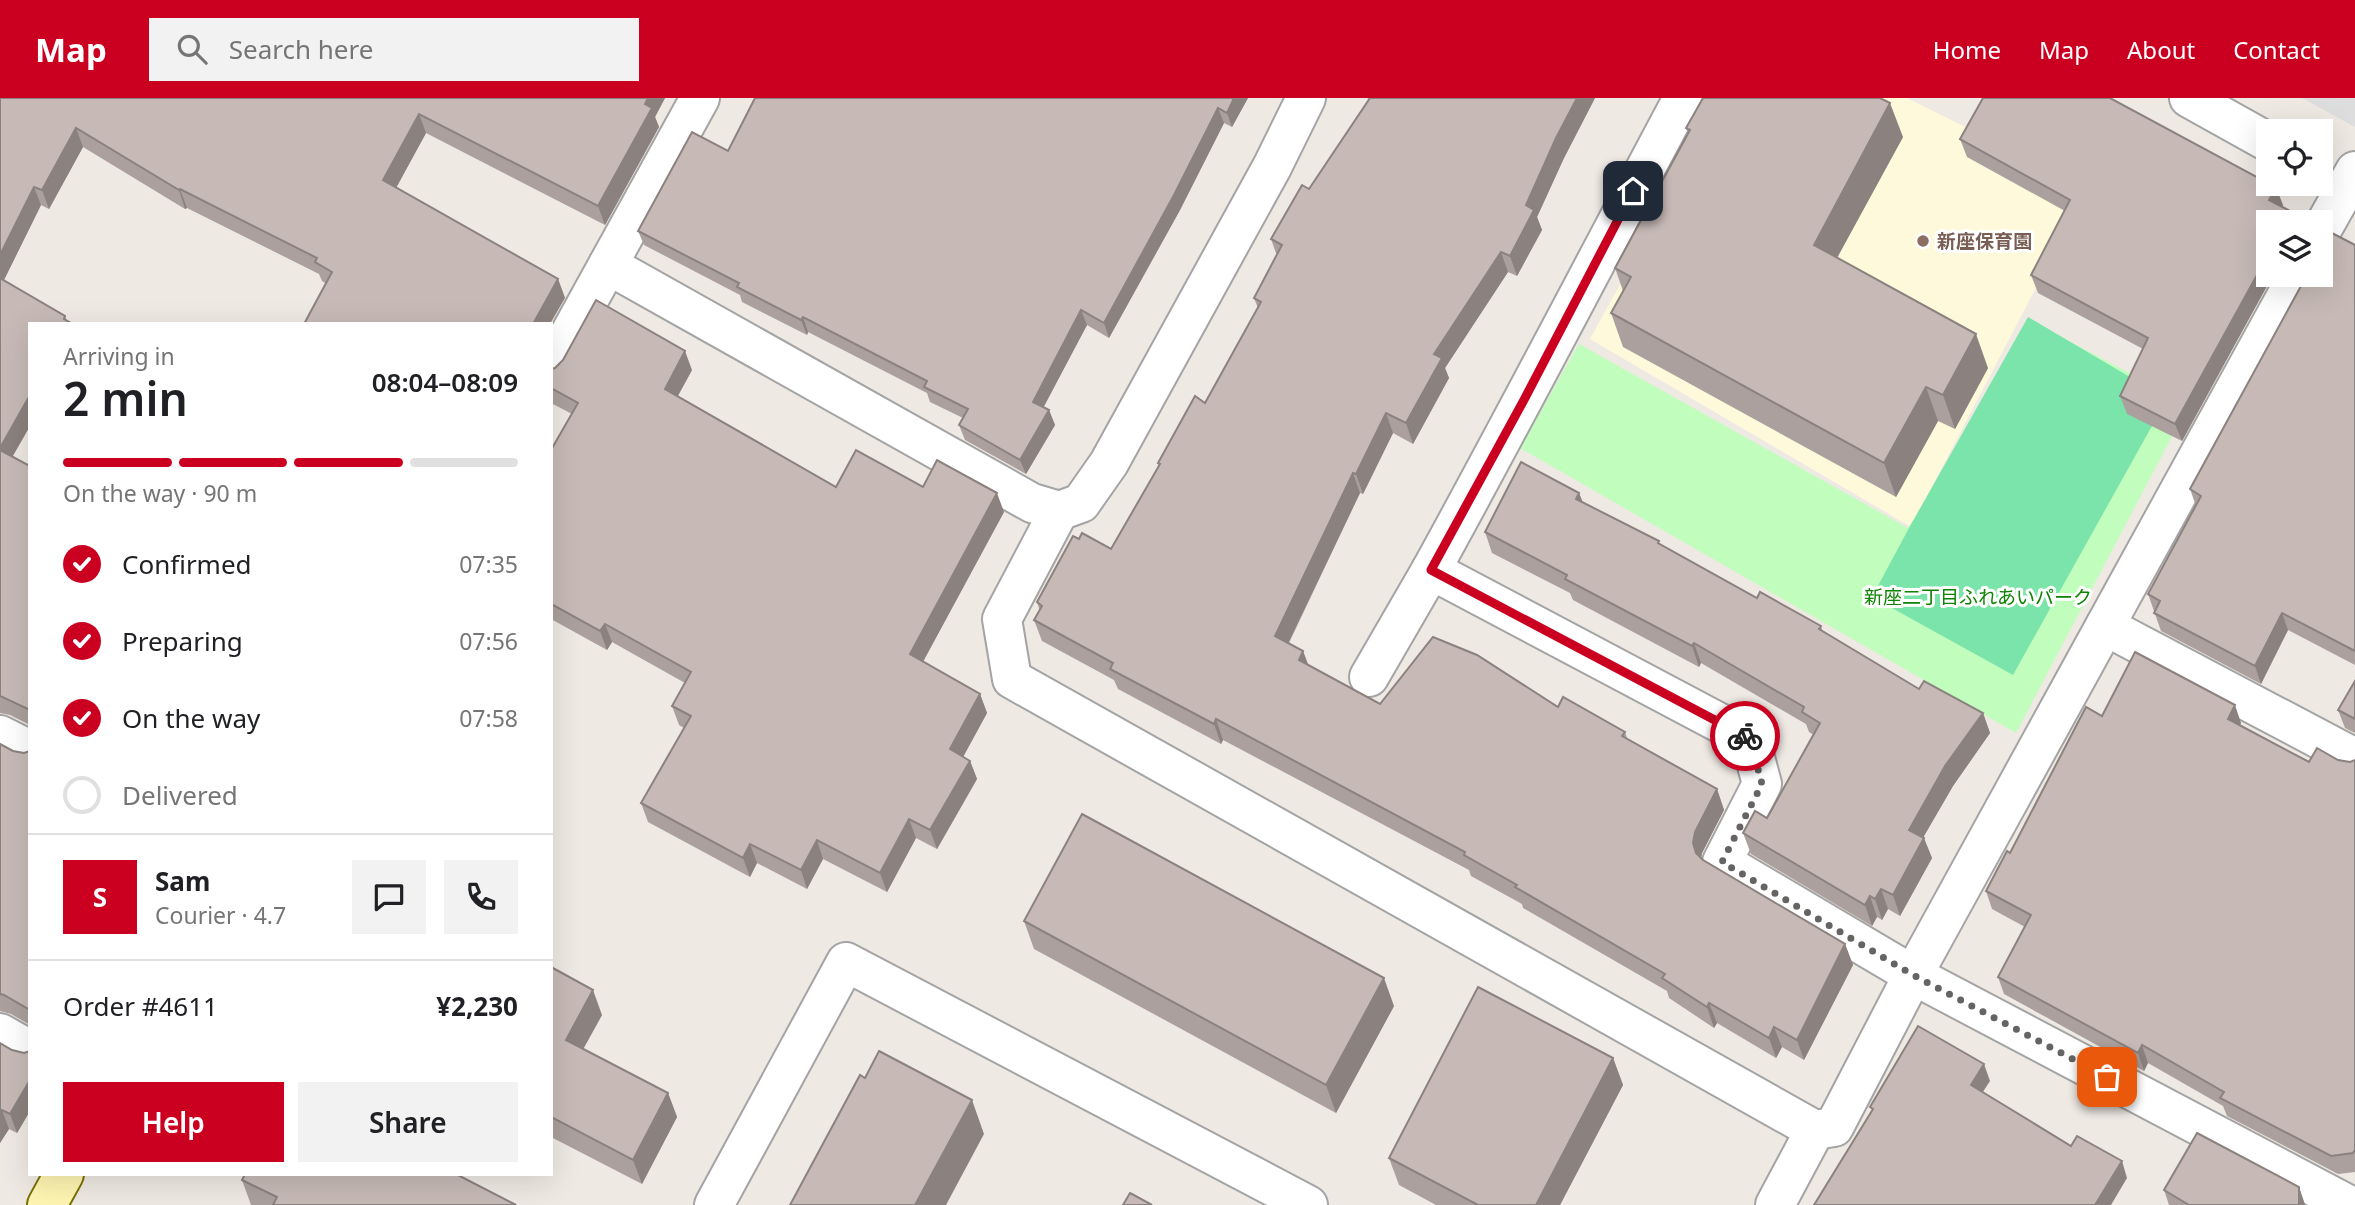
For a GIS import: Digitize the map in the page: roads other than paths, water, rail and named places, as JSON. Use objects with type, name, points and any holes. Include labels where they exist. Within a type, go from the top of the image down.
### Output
[{"type":"street","points":[[553,364],[700,98]]},
{"type":"street","points":[[608,265],[1032,503],[1059,511],[1081,503],[1110,463],[1272,167],[1306,98]]},
{"type":"street","points":[[1369,677],[1525,398],[1558,331],[1684,98]]},
{"type":"street","points":[[2189,98],[2256,135]]},
{"type":"street","points":[[2330,210],[2344,180]]},
{"type":"street","points":[[1059,511],[1002,620],[1012,679],[1815,1130],[1834,1127],[1913,975],[2291,287]]},
{"type":"street","points":[[1431,570],[1750,739],[1762,784],[1722,862],[1913,975],[2348,1205]]},
{"type":"street","points":[[2105,626],[2355,758]]},
{"type":"street","points":[[0,735],[28,749]]},
{"type":"street","points":[[714,1205],[846,962],[1308,1205]]},
{"type":"street","points":[[0,1034],[28,1049]]},
{"type":"street","points":[[1775,1205],[1815,1130]]},
{"type":"street","points":[[47,1205],[63,1176]]},
{"type":"place","name":"新座保育園","points":[[1923,241]]},
{"type":"park label","name":"新座二丁目ふれあいパーク","points":[[1978,597]]}]
